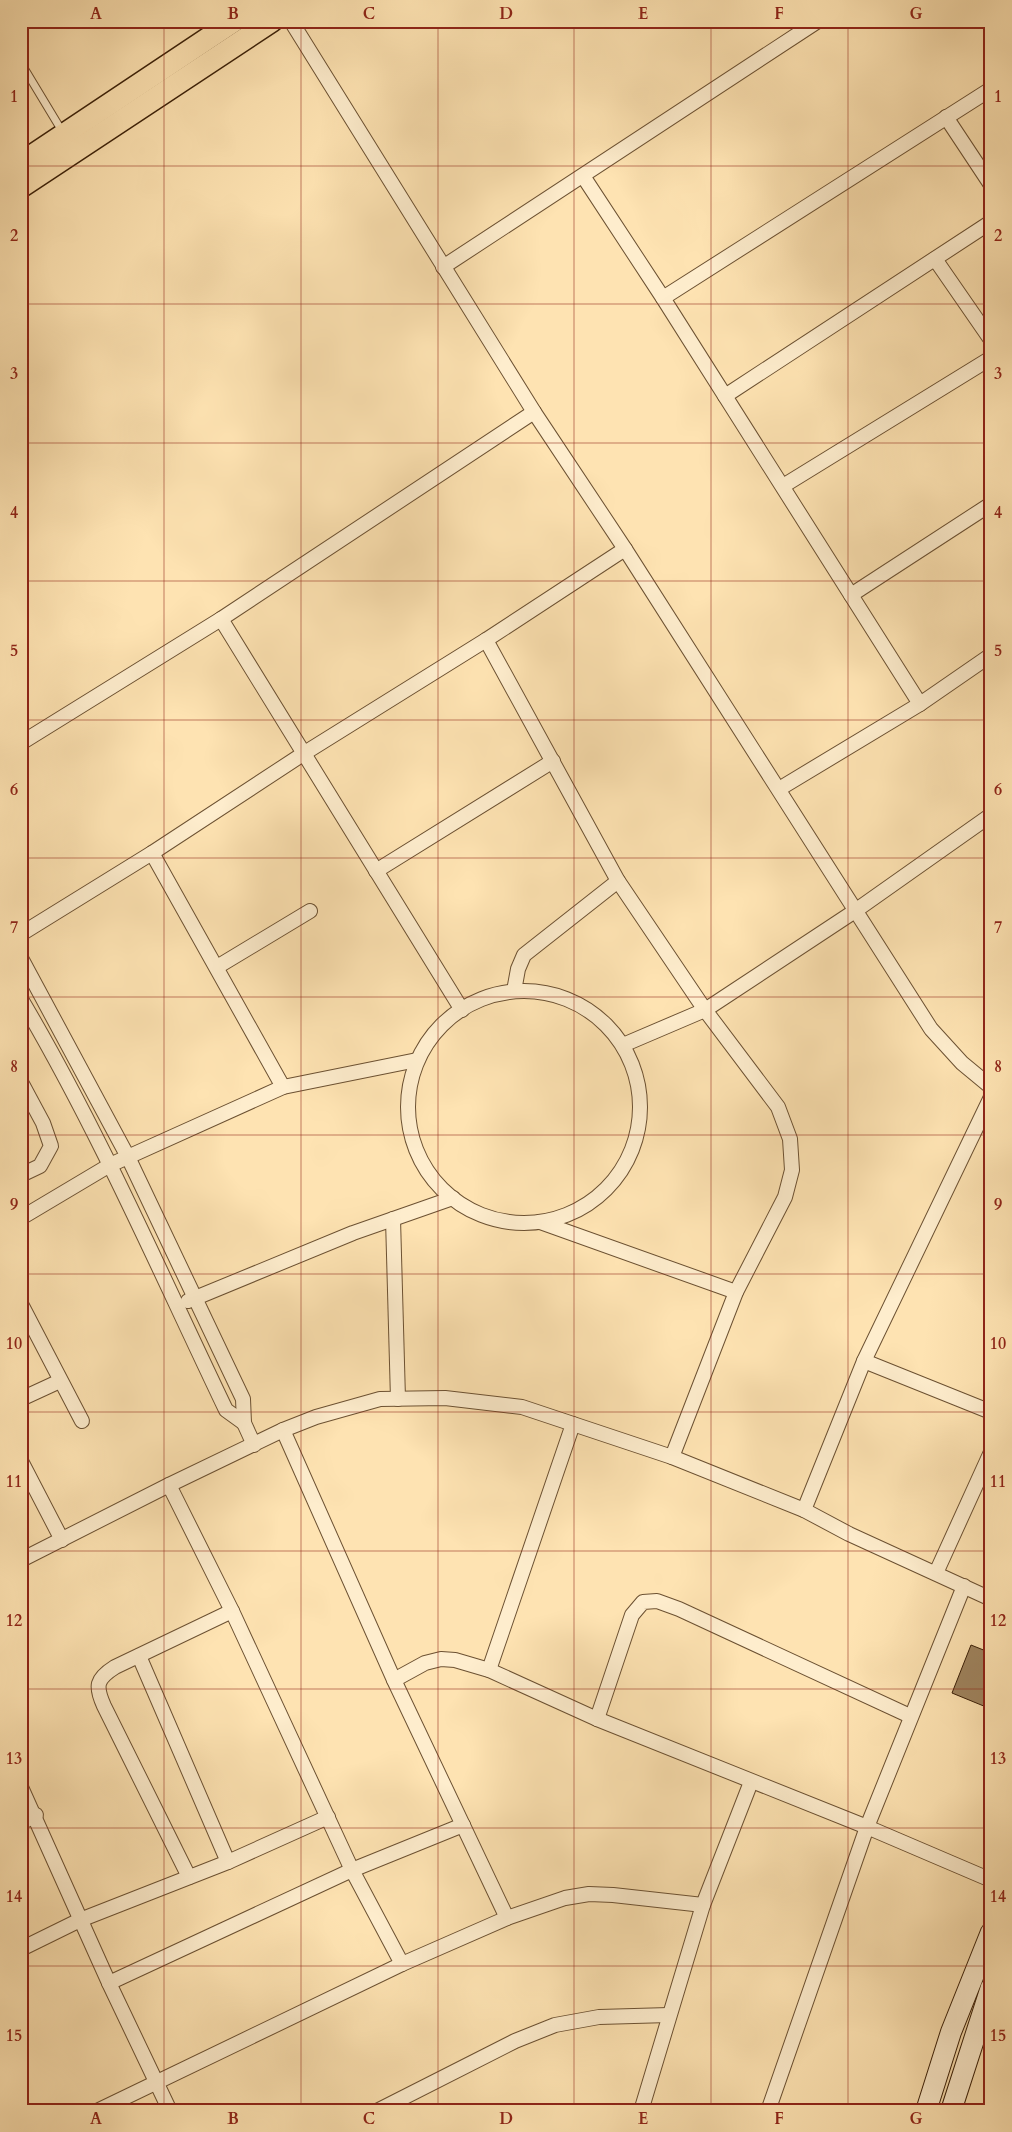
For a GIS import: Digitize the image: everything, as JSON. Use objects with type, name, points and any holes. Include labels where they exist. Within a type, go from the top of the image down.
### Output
[{"type":"main road","points":[[21,162],[234,21]]},
{"type":"main road","points":[[21,187],[272,21]]},
{"type":"street","points":[[290,21],[534,412],[625,549],[931,1029],[962,1063],[991,1087]]},
{"type":"street","points":[[443,267],[818,21]]},
{"type":"street","points":[[663,298],[991,89]]},
{"type":"street","points":[[946,117],[991,185]]},
{"type":"street","points":[[583,176],[783,486],[920,704]]},
{"type":"street","points":[[725,396],[991,222]]},
{"type":"street","points":[[935,259],[991,340]]},
{"type":"street","points":[[783,486],[991,358]]},
{"type":"street","points":[[21,743],[221,619],[534,412]]},
{"type":"street","points":[[851,595],[991,504]]},
{"type":"street","points":[[21,934],[152,853],[303,754],[486,640],[625,549]]},
{"type":"street","points":[[221,619],[462,1010]]},
{"type":"street","points":[[486,640],[618,881],[705,1010],[778,1107],[790,1139],[792,1170],[785,1197],[736,1292],[672,1457]]},
{"type":"street","points":[[779,789],[920,704],[991,655]]},
{"type":"street","points":[[376,871],[553,761]]},
{"type":"street","points":[[623,1045],[705,1010],[855,911],[991,815]]},
{"type":"street","points":[[152,853],[282,1087]]},
{"type":"street","points":[[514,991],[518,969],[524,955],[618,881]]},
{"type":"street","points":[[217,967],[310,911]]},
{"type":"street","points":[[21,958],[128,1157],[243,1399],[244,1423],[254,1445]]},
{"type":"street","points":[[514,991],[550,994],[576,1003],[600,1018],[623,1045],[637,1077],[640,1112],[638,1130],[626,1163],[604,1191],[590,1202],[557,1218],[539,1221],[502,1220],[485,1216],[453,1198],[439,1186],[428,1171],[412,1138],[409,1102],[417,1060],[447,1020],[462,1010],[478,1001],[514,991]]},
{"type":"street","points":[[21,999],[39,1029],[110,1165],[226,1410],[244,1423]]},
{"type":"street","points":[[21,1218],[110,1165],[282,1087],[417,1060]]},
{"type":"street","points":[[21,1082],[43,1122],[51,1146],[40,1166],[21,1175]]},
{"type":"street","points":[[804,1510],[864,1361],[991,1097]]},
{"type":"street","points":[[176,1306],[352,1233],[453,1198]]},
{"type":"street","points":[[393,1219],[398,1399]]},
{"type":"street","points":[[539,1221],[736,1292]]},
{"type":"street","points":[[21,1304],[82,1421]]},
{"type":"street","points":[[864,1361],[991,1412]]},
{"type":"street","points":[[21,1399],[60,1381]]},
{"type":"street","points":[[21,1560],[169,1485],[283,1430],[316,1417],[380,1399],[445,1398],[522,1407],[672,1457],[804,1510],[849,1534],[991,1598]]},
{"type":"street","points":[[489,1670],[573,1424]]},
{"type":"street","points":[[283,1430],[394,1680],[507,1918]]},
{"type":"street","points":[[936,1573],[991,1452]]},
{"type":"street","points":[[21,1461],[62,1540]]},
{"type":"street","points":[[169,1485],[232,1611],[352,1870],[402,1964]]},
{"type":"street","points":[[768,2111],[867,1827],[910,1716],[964,1586]]},
{"type":"street","points":[[597,1719],[632,1615],[643,1602],[657,1601],[679,1609],[910,1716]]},
{"type":"street","points":[[189,1877],[98,1693],[98,1684],[103,1674],[232,1611]]},
{"type":"street","points":[[139,1656],[228,1862]]},
{"type":"street","points":[[394,1680],[425,1663],[441,1659],[456,1660],[489,1670],[597,1719],[867,1827],[991,1880]]},
{"type":"street","points":[[641,2111],[703,1904],[751,1782]]},
{"type":"street","points":[[21,1787],[36,1815],[80,1920],[170,2111]]},
{"type":"street","points":[[21,1822],[36,1815]]},
{"type":"street","points":[[21,1948],[80,1920],[228,1862],[328,1817]]},
{"type":"street","points":[[109,1983],[352,1870],[463,1825]]},
{"type":"street","points":[[97,2111],[402,1964],[507,1918],[565,1898],[589,1894],[613,1895],[703,1904]]},
{"type":"street","points":[[926,2111],[951,2032],[991,1932]]},
{"type":"street","points":[[951,2111],[990,1993]]},
{"type":"street","points":[[377,2111],[515,2041],[555,2025],[599,2017],[669,2014]]},
{"type":"lane","points":[[21,63],[64,134]]},
{"type":"building","points":[[971,1645],[991,1653],[991,1709],[952,1693]]}]
